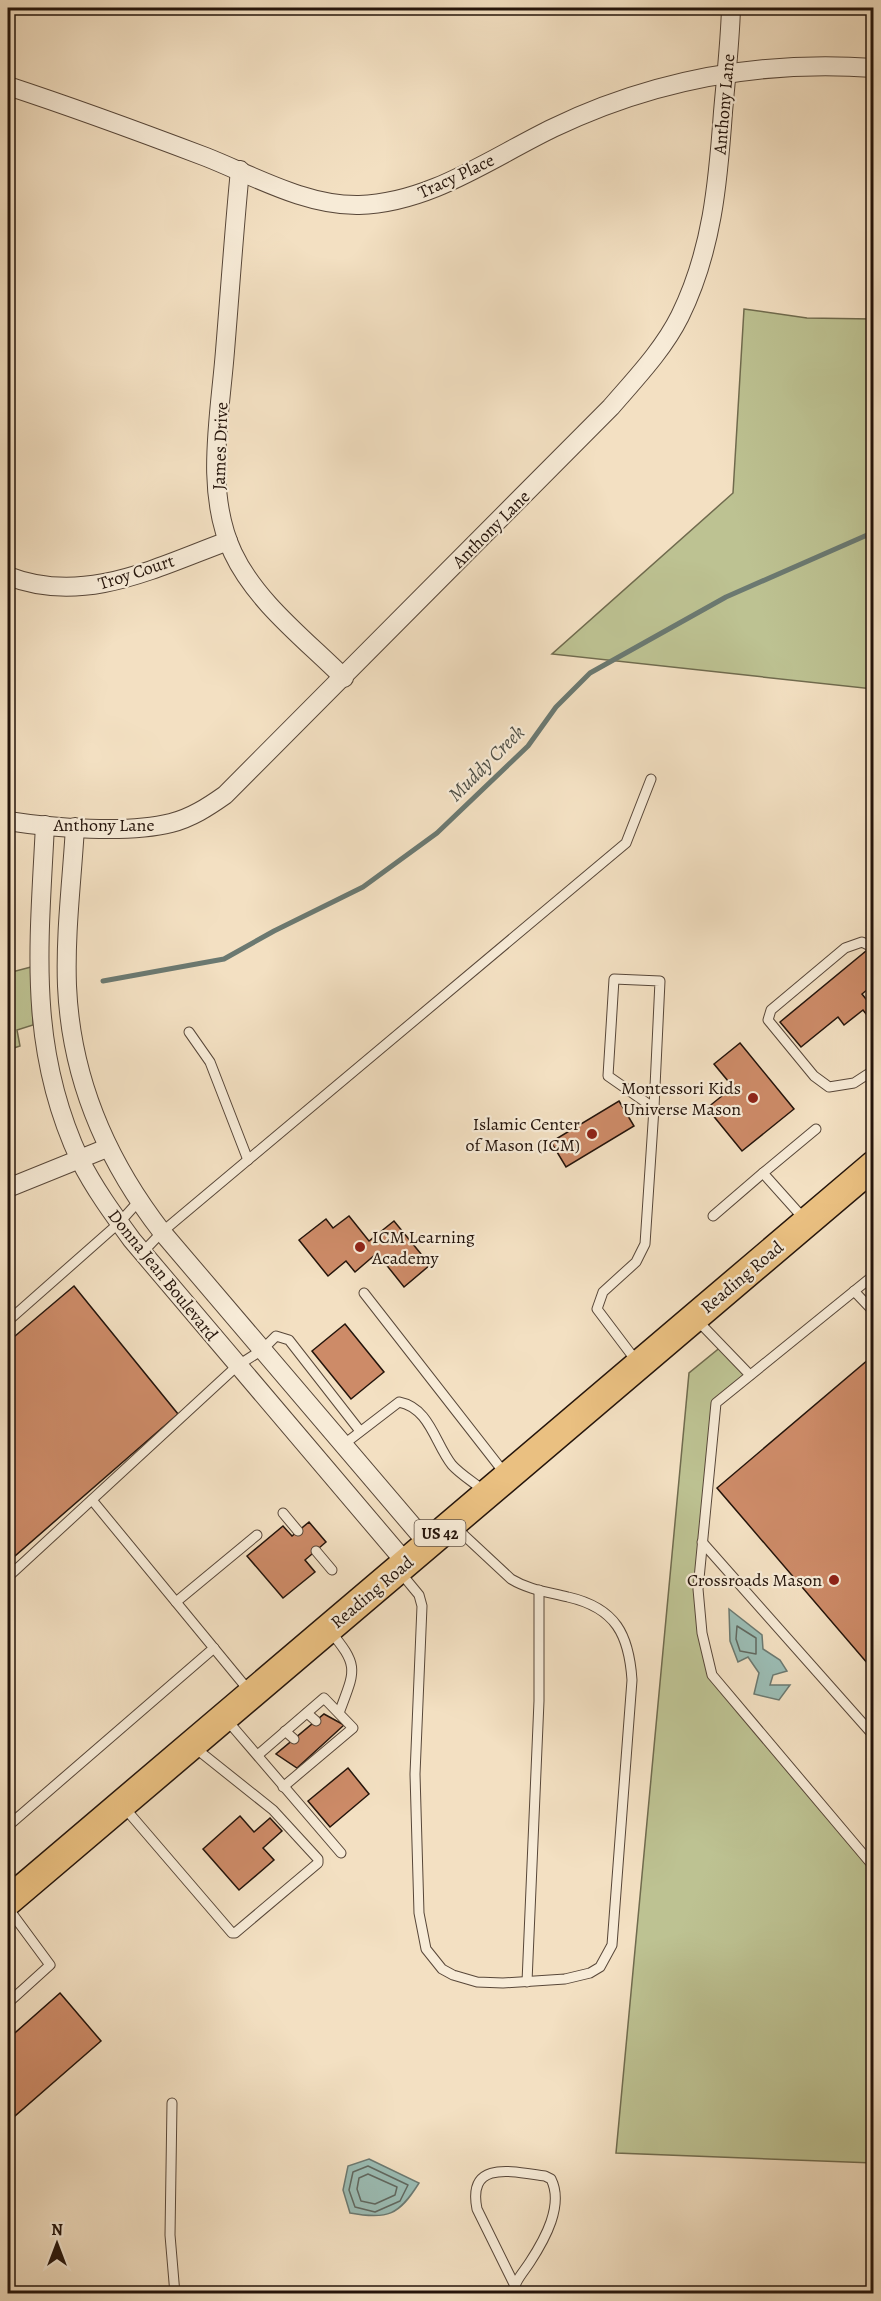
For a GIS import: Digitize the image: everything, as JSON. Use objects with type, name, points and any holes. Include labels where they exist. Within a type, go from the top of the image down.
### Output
[{"type":"main road","name":"Reading Road","points":[[9,1900],[873,1165]]},
{"type":"street","name":"Anthony Lane","points":[[8,821],[75,827],[158,825],[182,819],[204,809],[244,779],[611,406],[653,359],[674,327],[695,282],[707,246],[717,196],[731,8]]},
{"type":"street","name":"Tracy Place","points":[[8,86],[105,118],[295,192],[331,202],[356,205],[405,199],[429,191],[553,128],[611,102],[648,89],[727,72],[786,66],[873,68]]},
{"type":"street","name":"James Drive","points":[[240,170],[217,481],[218,507],[228,541],[246,576],[261,596],[344,678]]},
{"type":"street","name":"Troy Court","points":[[8,576],[34,584],[60,588],[111,584],[228,541]]},
{"type":"street","name":"Donna Jean Boulevard","points":[[45,825],[38,972],[40,1023],[56,1096],[80,1160],[119,1222],[142,1252],[402,1566]]},
{"type":"street","name":"Donna Jean Boulevard","points":[[75,827],[67,947],[69,1011],[77,1061],[107,1148],[138,1202],[162,1232],[428,1544]]},
{"type":"street","points":[[8,1188],[107,1148]]},
{"type":"lane","points":[[142,1252],[162,1232],[626,843],[651,779]]},
{"type":"lane","points":[[873,948],[861,942],[845,948],[771,1010],[768,1020],[814,1076],[829,1087],[854,1083],[873,1072]]},
{"type":"lane","points":[[639,1364],[597,1309],[603,1292],[636,1262],[645,1244],[654,1108],[660,981],[614,979],[608,1076],[654,1108]]},
{"type":"lane","points":[[189,1032],[210,1062],[248,1160]]},
{"type":"lane","points":[[713,1216],[816,1129]]},
{"type":"lane","points":[[763,1173],[807,1222]]},
{"type":"lane","points":[[8,1321],[119,1222],[138,1202]]},
{"type":"lane","points":[[873,1275],[716,1403],[698,1589],[702,1633],[712,1675],[873,1867]]},
{"type":"lane","points":[[854,1291],[873,1312]]},
{"type":"lane","points":[[364,1293],[497,1485]]},
{"type":"lane","points":[[694,1317],[750,1375]]},
{"type":"lane","points":[[8,1577],[237,1366],[262,1350],[276,1336],[289,1340],[360,1431]]},
{"type":"lane","points":[[343,1445],[399,1402],[408,1404],[426,1419],[453,1465],[497,1485]]},
{"type":"lane","points":[[92,1500],[252,1694]]},
{"type":"lane","points":[[283,1513],[298,1531]]},
{"type":"lane","points":[[402,1566],[418,1595],[423,1617],[415,1774],[422,1937],[433,1960],[453,1975],[477,1982],[527,1982],[578,1977],[600,1967],[608,1957],[616,1907],[632,1680],[627,1643],[614,1621],[594,1606],[571,1597],[522,1586],[511,1579],[452,1524]]},
{"type":"lane","points":[[176,1602],[257,1535]]},
{"type":"lane","points":[[702,1542],[873,1736]]},
{"type":"lane","points":[[316,1551],[332,1570]]},
{"type":"lane","points":[[527,1982],[539,1701],[539,1590]]},
{"type":"lane","points":[[328,1629],[350,1654],[352,1677],[339,1713]]},
{"type":"lane","points":[[8,1826],[214,1648]]},
{"type":"lane","points":[[259,1755],[324,1698],[353,1728],[335,1738],[283,1787]]},
{"type":"lane","points":[[307,1713],[316,1721]]},
{"type":"lane","points":[[225,1717],[341,1853]]},
{"type":"lane","points":[[285,1731],[294,1739]]},
{"type":"lane","points":[[122,1804],[232,1933],[235,1933],[318,1863],[318,1859],[273,1810],[192,1745]]},
{"type":"lane","points":[[8,2002],[50,1965],[9,1900]]},
{"type":"lane","points":[[172,2103],[170,2235],[175,2294]]},
{"type":"lane","points":[[494,2173],[545,2176],[551,2179],[555,2186],[556,2205],[551,2222],[532,2260],[513,2289],[477,2209],[474,2195],[475,2185],[482,2177],[494,2173]]},
{"type":"green space","points":[[744,309],[807,318],[873,319],[873,689],[552,654],[733,493]]},
{"type":"green space","points":[[31,967],[33,1025],[17,1030],[20,1046],[8,1050],[8,973]]},
{"type":"green space","points":[[722,1346],[750,1375],[716,1403],[698,1589],[712,1675],[873,1867],[873,2163],[616,2153],[689,1373]]},
{"type":"water","points":[[729,1609],[762,1635],[763,1649],[780,1660],[787,1671],[773,1675],[770,1685],[790,1685],[779,1700],[754,1694],[759,1673],[748,1657],[738,1662],[730,1641]]},
{"type":"water","points":[[369,2159],[419,2183],[405,2202],[391,2213],[374,2216],[350,2213],[343,2190],[348,2166]]},
{"type":"building","points":[[866,951],[874,959],[874,984],[862,994],[874,1009],[874,1016],[870,1019],[863,1010],[844,1025],[838,1017],[801,1047],[780,1022]]},
{"type":"building","name":"Montessori Kids Universe Mason","points":[[740,1043],[794,1109],[742,1151],[707,1108],[733,1087],[714,1064]]},
{"type":"building","name":"Islamic Center of Mason (ICM)","points":[[619,1101],[634,1126],[566,1167],[551,1142]]},
{"type":"building","name":"ICM Learning Academy","points":[[349,1216],[369,1241],[394,1221],[430,1265],[404,1287],[377,1253],[355,1272],[346,1261],[328,1276],[299,1240],[326,1219],[333,1228]]},
{"type":"building","points":[[74,1286],[178,1414],[8,1562],[8,1342]]},
{"type":"building","points":[[345,1324],[384,1372],[351,1399],[312,1351]]},
{"type":"building","name":"Crossroads Mason","points":[[869,1359],[874,1364],[874,1671],[717,1488]]},
{"type":"building","points":[[309,1522],[326,1542],[305,1560],[315,1572],[283,1598],[247,1556],[283,1526],[292,1536]]},
{"type":"building","points":[[324,1714],[344,1725],[297,1768],[276,1754]]},
{"type":"building","points":[[348,1768],[369,1794],[330,1827],[308,1801]]},
{"type":"building","points":[[240,1816],[254,1832],[270,1818],[282,1831],[263,1848],[274,1860],[239,1890],[203,1849]]},
{"type":"building","points":[[60,1993],[101,2041],[8,2122],[8,2039]]},
{"type":"waterway","name":"Muddy Creek","points":[[103,981],[224,959],[274,931],[363,887],[437,833],[528,746],[556,707],[590,673],[726,597],[874,532]]},
{"type":"place","name":"Montessori Kids Universe Mason","points":[[753,1098]]},
{"type":"place","name":"Islamic Center of Mason (ICM)","points":[[592,1134]]},
{"type":"place","name":"ICM Learning Academy","points":[[360,1247]]},
{"type":"place","name":"Crossroads Mason","points":[[834,1580]]}]
